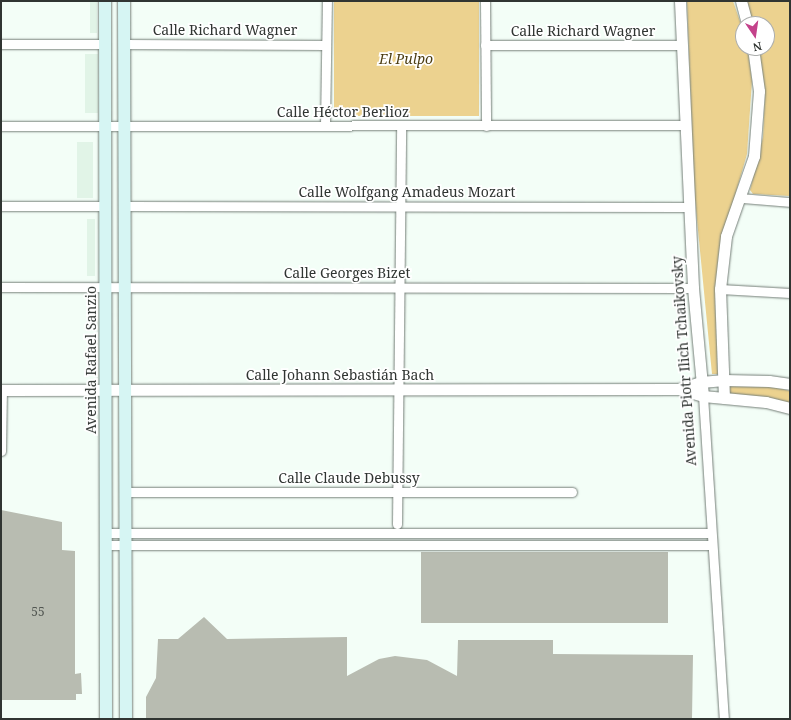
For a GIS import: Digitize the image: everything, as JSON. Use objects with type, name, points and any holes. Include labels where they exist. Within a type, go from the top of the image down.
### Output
[{"type":"main road","name":"Avenida Rafael Sanzio","points":[[105,1],[106,719]]},
{"type":"main road","points":[[124,1],[127,492],[126,719]]},
{"type":"street","points":[[325,125],[327,1]]},
{"type":"street","points":[[485,1],[486,126]]},
{"type":"street","name":"Avenida Piotr Ilich Tchaikovsky","points":[[680,1],[693,288],[703,396],[724,719]]},
{"type":"street","points":[[741,1],[745,16]]},
{"type":"street","points":[[1,44],[105,44]]},
{"type":"street","name":"Calle Richard Wagner","points":[[124,44],[326,45]]},
{"type":"street","name":"Calle Richard Wagner","points":[[485,45],[682,45]]},
{"type":"street","points":[[724,398],[720,289],[726,236],[741,198],[754,156],[759,91],[754,56]]},
{"type":"street","name":"Calle Héctor Berlioz","points":[[1,126],[685,125]]},
{"type":"street","points":[[397,524],[401,126]]},
{"type":"street","points":[[741,198],[790,202]]},
{"type":"street","points":[[1,206],[105,206]]},
{"type":"street","name":"Calle Wolfgang Amadeus Mozart","points":[[125,206],[689,207]]},
{"type":"street","name":"Calle Georges Bizet","points":[[1,287],[693,288]]},
{"type":"street","points":[[720,289],[790,293]]},
{"type":"street","name":"Calle Johann Sebastián Bach","points":[[679,389],[701,382],[724,380],[769,381],[790,384]]},
{"type":"street","name":"Calle Johann Sebastián Bach","points":[[2,390],[679,389],[703,396],[766,402],[790,408]]},
{"type":"street","points":[[1,451],[2,390]]},
{"type":"street","name":"Calle Claude Debussy","points":[[127,492],[572,492]]},
{"type":"street","points":[[106,539],[126,539],[182,534],[711,533]]},
{"type":"street","points":[[181,544],[182,534]]},
{"type":"street","points":[[126,539],[181,544],[712,545]]},
{"type":"shaded area","points":[[90,1],[97,1],[97,33],[90,33]]},
{"type":"shaded area","points":[[85,54],[98,54],[98,113],[85,113]]},
{"type":"shaded area","points":[[77,142],[93,142],[93,198],[77,198]]},
{"type":"shaded area","points":[[87,219],[95,219],[95,276],[87,276]]},
{"type":"green space","name":"El Pulpo","points":[[334,1],[479,1],[479,116],[334,116]]},
{"type":"green space","points":[[687,1],[733,1],[738,16],[735,16],[735,56],[749,56],[752,81],[747,154],[719,252],[715,293],[718,374],[712,374],[694,189]]},
{"type":"green space","points":[[746,1],[790,1],[790,196],[753,194],[750,190],[763,137],[765,91],[760,56],[775,56],[775,16],[751,16]]},
{"type":"green space","points":[[728,385],[774,387],[790,391],[790,405],[772,398],[728,396]]},
{"type":"building","points":[[1,510],[62,522],[62,550],[75,551],[75,674],[81,673],[82,694],[76,694],[76,700],[1,700]]},
{"type":"building","points":[[421,552],[668,552],[668,623],[421,623]]},
{"type":"building","points":[[204,617],[227,639],[347,637],[347,676],[379,659],[395,656],[427,660],[457,676],[458,640],[553,640],[553,654],[693,655],[692,719],[146,719],[146,697],[156,678],[158,639],[178,639]]}]
